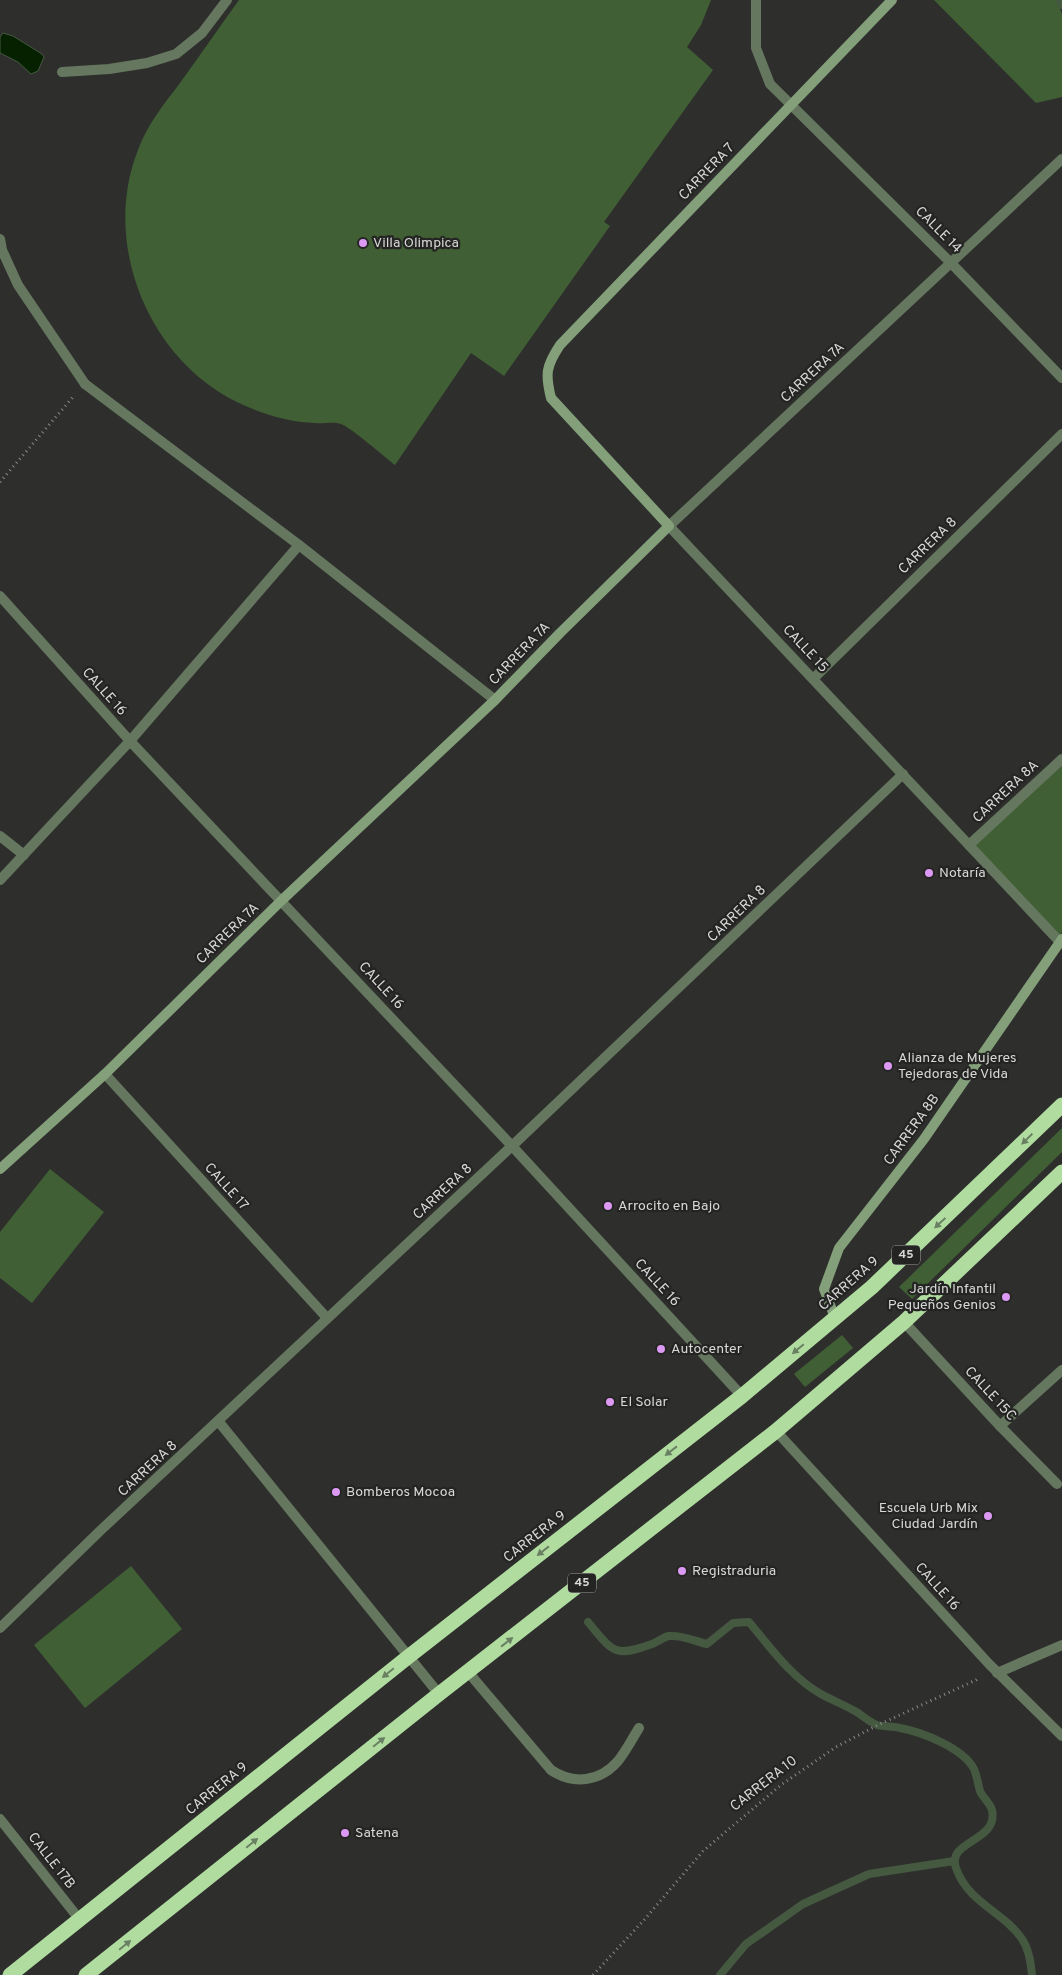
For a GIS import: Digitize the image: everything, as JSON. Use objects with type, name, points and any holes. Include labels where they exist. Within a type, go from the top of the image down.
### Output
[{"type":"highway","name":"CARRERA 9","points":[[10,1975],[408,1657],[742,1396],[872,1288],[1062,1105]]},
{"type":"highway","name":"45","points":[[86,1975],[439,1694],[776,1431],[904,1322],[1062,1172]]},
{"type":"street","points":[[62,72],[109,69],[176,54],[202,33],[227,0]]},
{"type":"street","name":"CALLE 14","points":[[756,0],[756,48],[770,84],[951,262],[1062,378]]},
{"type":"street","name":"CARRERA 7","points":[[548,367],[560,345],[892,0]]},
{"type":"street","name":"CARRERA 7A","points":[[0,1169],[105,1074],[282,900],[495,700],[560,633],[670,526],[1062,159]]},
{"type":"street","points":[[0,240],[2,250],[18,284],[85,384],[299,545],[495,700]]},
{"type":"street","name":"CALLE 15","points":[[548,367],[546,379],[551,398],[1061,941]]},
{"type":"street","name":"CARRERA 8","points":[[814,678],[1062,434]]},
{"type":"street","points":[[0,880],[130,741],[299,545]]},
{"type":"street","name":"CALLE 16","points":[[0,596],[130,741],[512,1146],[742,1396]]},
{"type":"street","name":"CARRERA 8A","points":[[969,845],[1062,759]]},
{"type":"street","name":"CARRERA 8","points":[[0,1628],[327,1318],[512,1146],[903,774]]},
{"type":"street","points":[[0,836],[24,854]]},
{"type":"street","name":"CARRERA 8B","points":[[835,1318],[824,1289],[839,1248],[924,1139],[1061,941]]},
{"type":"street","name":"CALLE 17","points":[[105,1074],[327,1318]]},
{"type":"street","name":"CALLE 15C","points":[[904,1322],[1000,1426],[1057,1484]]},
{"type":"street","points":[[1000,1426],[1062,1370]]},
{"type":"street","points":[[219,1422],[439,1694]]},
{"type":"street","name":"CALLE 16","points":[[776,1431],[997,1673],[1062,1736]]},
{"type":"street","points":[[997,1673],[1062,1646]]},
{"type":"street","points":[[468,1672],[551,1770],[561,1777],[573,1781],[588,1780],[609,1770],[618,1761],[639,1728]]},
{"type":"street","name":"CALLE 17B","points":[[0,1819],[80,1920]]},
{"type":"path","points":[[0,482],[85,384]]},
{"type":"path","name":"CARRERA 10","points":[[593,1975],[644,1920],[703,1851],[781,1785],[836,1747],[878,1725],[976,1680],[989,1664]]},
{"type":"shaded area","name":"Villa Olimpica","points":[[239,0],[711,0],[701,25],[687,47],[713,70],[604,222],[610,226],[504,376],[471,353],[395,465],[341,424],[295,421],[276,417],[239,403],[207,384],[180,358],[157,329],[140,295],[130,260],[125,223],[128,186],[138,150],[156,115]]},
{"type":"shaded area","points":[[934,0],[1057,0],[1062,14],[1062,97],[1036,103]]},
{"type":"shaded area","points":[[3,33],[13,36],[42,54],[44,57],[38,71],[31,74],[18,62],[0,53],[0,37]]},
{"type":"shaded area","points":[[1062,762],[1062,932],[1060,936],[974,844]]},
{"type":"shaded area","points":[[1062,1128],[1062,1152],[912,1299],[899,1287]]},
{"type":"shaded area","points":[[50,1169],[104,1212],[32,1303],[0,1278],[0,1232]]},
{"type":"shaded area","points":[[842,1335],[853,1348],[805,1387],[794,1374]]},
{"type":"shaded area","points":[[131,1566],[182,1629],[85,1708],[34,1645]]},
{"type":"waterway","points":[[1060,0],[1062,5]]},
{"type":"waterway","points":[[588,1622],[609,1646],[615,1650],[622,1651],[639,1648],[669,1636],[684,1637],[707,1644],[733,1623],[749,1622],[791,1671],[800,1680],[821,1694],[855,1711],[877,1725],[897,1727],[919,1733],[941,1742],[961,1754],[974,1769],[980,1791],[992,1810],[992,1821],[988,1829],[958,1852],[955,1859],[956,1868],[962,1880],[977,1899],[1006,1921],[1022,1939],[1028,1952],[1032,1975]]},
{"type":"waterway","points":[[720,1975],[746,1944],[803,1904],[869,1874],[954,1861]]},
{"type":"place","name":"Villa Olimpica","points":[[363,243]]},
{"type":"place","name":"Notaría","points":[[929,873]]},
{"type":"place","name":"Alianza de Mujeres Tejedoras de Vida","points":[[888,1066]]},
{"type":"place","name":"Arrocito en Bajo","points":[[608,1206]]},
{"type":"place","name":"Jardín Infantil Pequeños Genios","points":[[1006,1297]]},
{"type":"place","name":"Autocenter","points":[[661,1349]]},
{"type":"place","name":"El Solar","points":[[610,1402]]},
{"type":"place","name":"Bomberos Mocoa","points":[[336,1492]]},
{"type":"place","name":"Escuela Urb Mix Ciudad Jardín","points":[[988,1516]]},
{"type":"place","name":"Registraduria","points":[[682,1571]]},
{"type":"place","name":"Satena","points":[[345,1833]]}]
